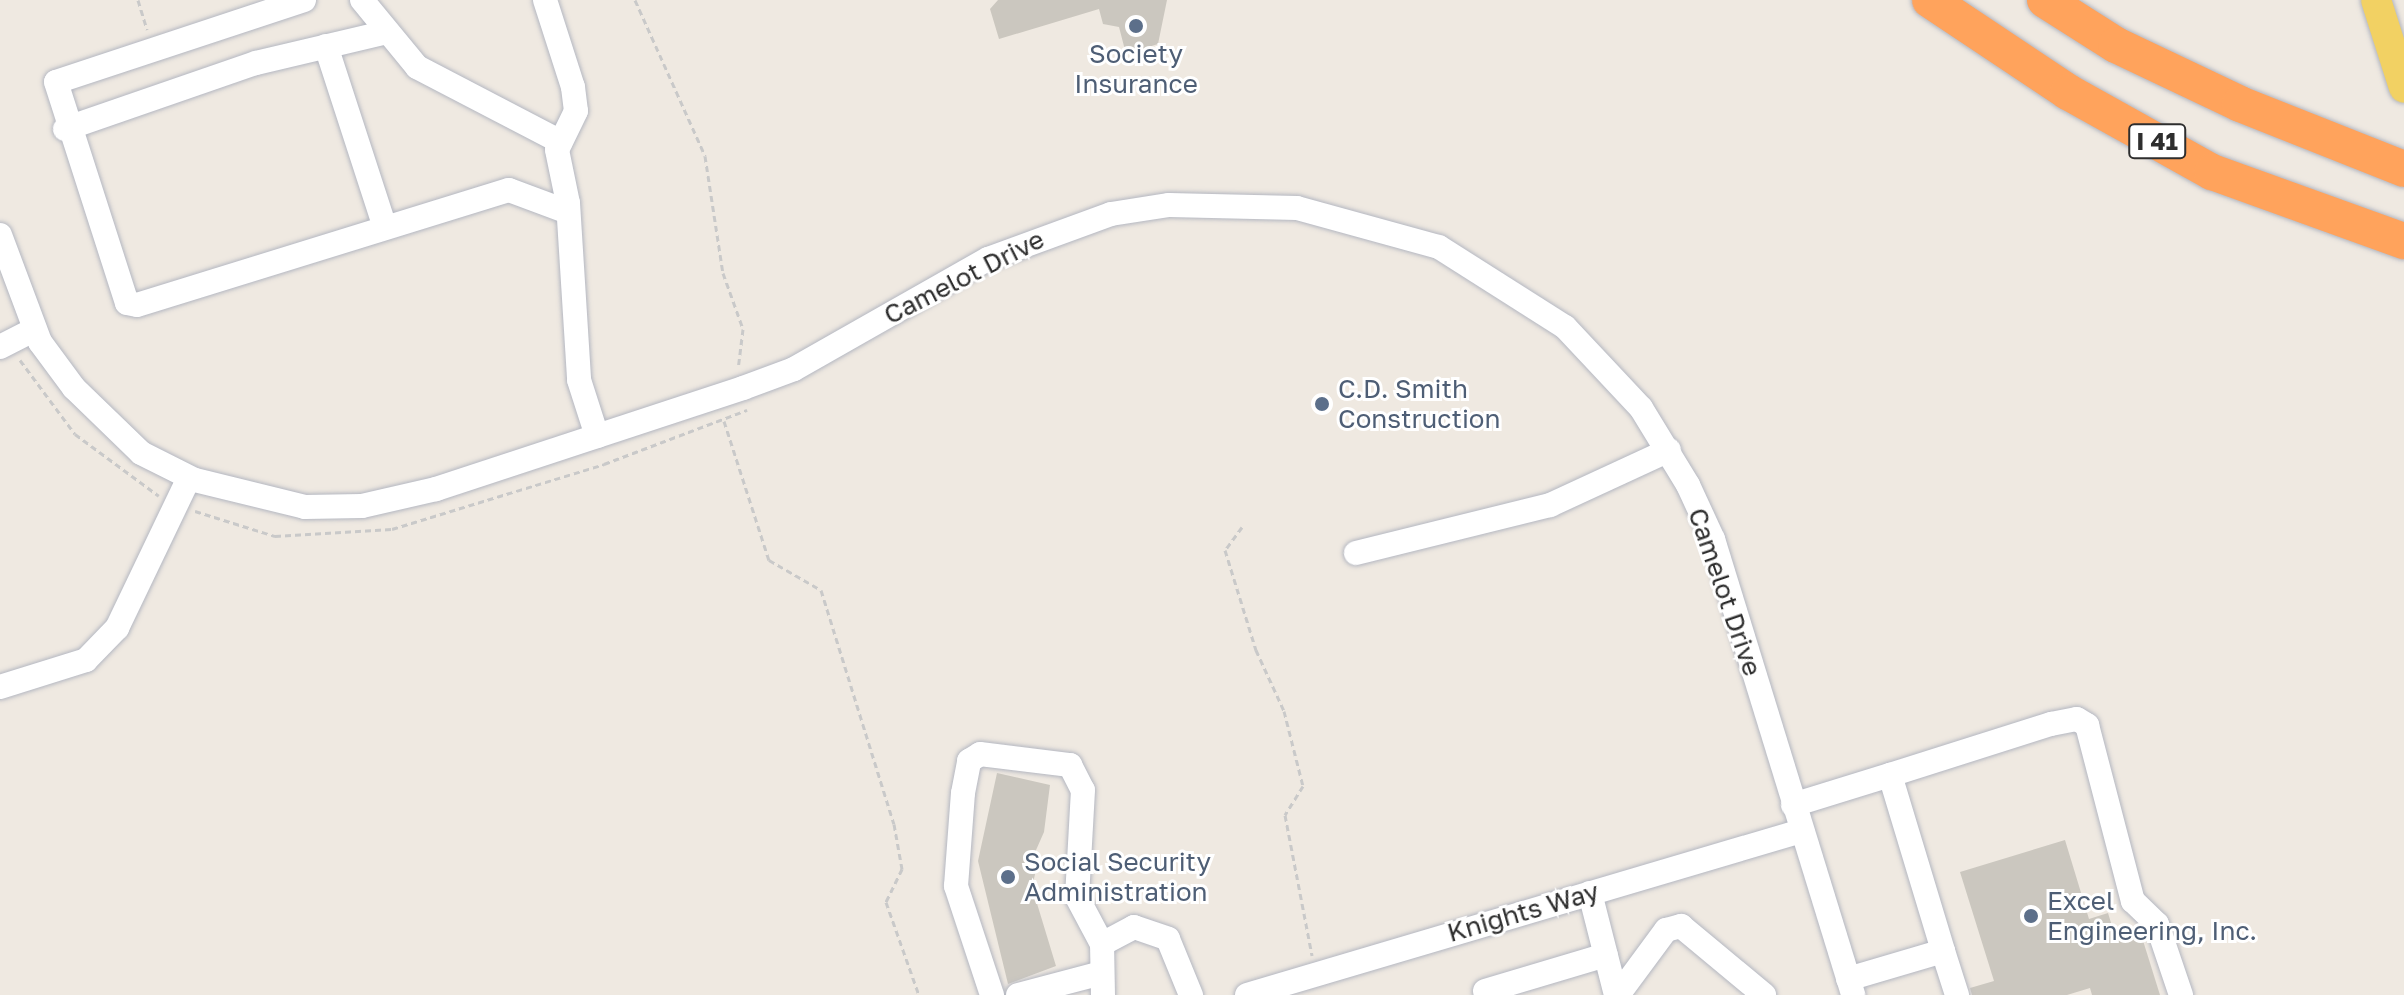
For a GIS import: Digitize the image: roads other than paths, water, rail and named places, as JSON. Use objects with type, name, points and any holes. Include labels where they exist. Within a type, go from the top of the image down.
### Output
[{"type":"highway","name":"I 41","points":[[1930,0],[2068,92],[2212,172],[2404,241]]},
{"type":"highway","name":"I 41","points":[[2045,0],[2116,45],[2404,169]]},
{"type":"highway","points":[[2063,0],[2116,45]]},
{"type":"main road","points":[[2376,0],[2404,88]]},
{"type":"street","points":[[304,0],[56,82],[65,129],[127,303],[137,305],[384,225],[509,190],[568,212]]},
{"type":"street","points":[[362,0],[383,33],[417,67],[465,97],[561,142]]},
{"type":"street","points":[[545,0],[575,99],[561,142],[579,380],[597,436]]},
{"type":"street","points":[[65,129],[326,46],[383,33]]},
{"type":"street","points":[[326,46],[384,225]]},
{"type":"street","name":"Camelot Drive","points":[[0,235],[35,329],[98,413],[141,453],[189,478],[305,507],[362,506],[597,436],[743,388],[794,369],[988,259],[1079,222],[1169,205],[1253,205],[1369,223],[1489,274],[1608,369],[1669,450],[1713,539],[1850,987]]},
{"type":"street","points":[[5,344],[35,329]]},
{"type":"street","points":[[1356,553],[1550,505],[1669,450]]},
{"type":"street","points":[[0,687],[86,660],[117,628],[189,478]]},
{"type":"street","points":[[1793,805],[2051,724],[2087,725],[2133,901],[2157,924],[2181,995]]},
{"type":"street","points":[[992,995],[956,886],[963,793],[969,761],[980,754],[1070,765],[1083,790],[1077,897],[1102,944],[1100,984],[1018,995]]},
{"type":"street","points":[[1890,775],[1957,995]]},
{"type":"street","name":"Knights Way","points":[[1247,995],[1801,831]]},
{"type":"street","points":[[1590,893],[1617,995]]},
{"type":"street","points":[[1617,995],[1666,930],[1681,926],[1764,995]]},
{"type":"street","points":[[1102,944],[1134,927],[1164,934],[1191,995]]},
{"type":"street","points":[[1850,987],[1943,951]]},
{"type":"street","points":[[1485,991],[1606,955]]},
{"type":"place","name":"Society Insurance","points":[[1136,26]]},
{"type":"place","name":"C.D. Smith Construction","points":[[1322,404]]},
{"type":"place","name":"Social Security Administration","points":[[1008,877]]},
{"type":"place","name":"Excel Engineering, Inc.","points":[[2031,916]]}]
